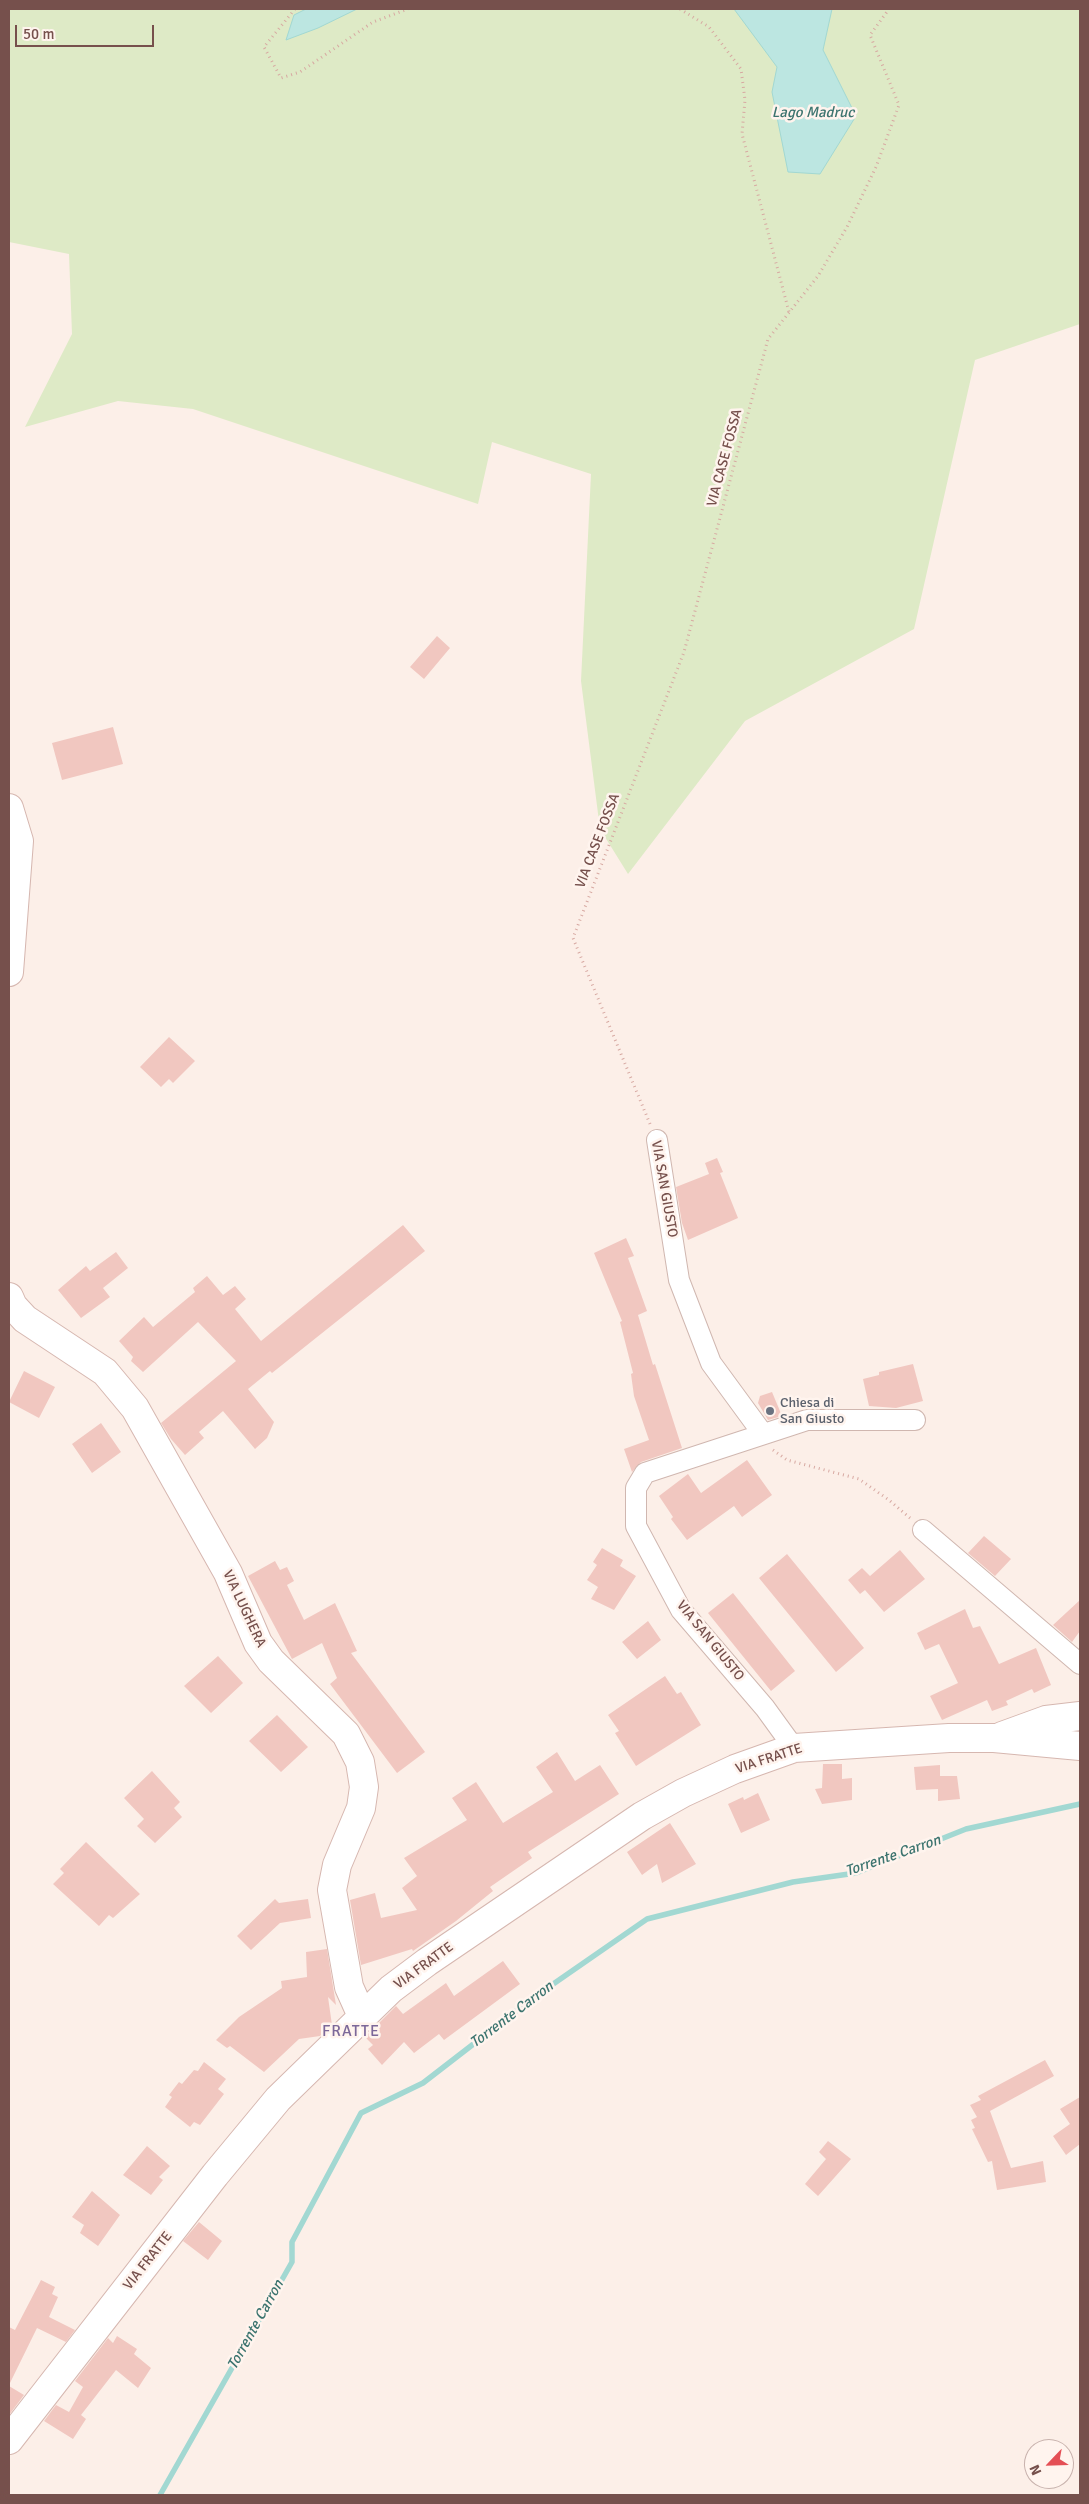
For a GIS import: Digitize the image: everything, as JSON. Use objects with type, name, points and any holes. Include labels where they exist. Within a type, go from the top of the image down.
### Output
[{"type":"main road","points":[[9,808],[19,841],[9,972]]},
{"type":"main road","name":"VIA LUGHERA","points":[[9,1297],[13,1306],[25,1319],[105,1372],[135,1408],[228,1573],[258,1643],[271,1661],[346,1734],[360,1762],[364,1787],[360,1808],[336,1865],[332,1890],[349,1986],[362,2016]]},
{"type":"main road","points":[[994,1738],[1046,1720],[1080,1716]]},
{"type":"main road","name":"VIA FRATTE","points":[[9,2440],[261,2117],[362,2016],[392,1989],[427,1962],[642,1816],[683,1793],[735,1769],[794,1748],[940,1738],[994,1738]]},
{"type":"main road","points":[[994,1738],[1080,1746]]},
{"type":"street","name":"VIA SAN GIUSTO","points":[[657,1140],[679,1280],[711,1363],[763,1434]]},
{"type":"street","name":"VIA SAN GIUSTO","points":[[794,1748],[765,1708],[682,1610],[636,1526],[636,1488],[645,1473],[807,1420],[915,1420]]},
{"type":"street","points":[[923,1530],[1080,1664]]},
{"type":"path","points":[[295,9],[264,48],[281,78],[300,72],[372,22],[408,9]]},
{"type":"path","points":[[680,9],[709,27],[741,69],[745,100],[742,134],[789,313]]},
{"type":"path","name":"VIA CASE FOSSA","points":[[573,938],[684,652],[768,339],[818,276],[847,227],[876,167],[899,105],[870,35],[890,9]]},
{"type":"path","name":"VIA SAN GIUSTO","points":[[573,938],[657,1140]]},
{"type":"path","points":[[763,1434],[772,1449],[786,1460],[859,1479],[889,1500],[923,1530]]},
{"type":"green space","points":[[9,9],[1080,9],[1080,324],[975,360],[914,629],[745,721],[628,874],[600,829],[581,681],[591,474],[492,442],[478,504],[193,409],[118,401],[25,427],[72,334],[69,254],[9,242]]},
{"type":"water","points":[[306,9],[357,9],[318,28],[286,40],[294,15]]},
{"type":"water","name":"Lago Madruc","points":[[734,9],[832,9],[823,50],[856,116],[820,174],[788,172],[772,92],[777,67]]},
{"type":"building","points":[[437,636],[450,648],[424,679],[410,667]]},
{"type":"building","points":[[113,727],[123,764],[62,780],[52,743]]},
{"type":"building","points":[[169,1037],[195,1061],[173,1083],[169,1079],[161,1087],[140,1067]]},
{"type":"building","points":[[717,1158],[723,1172],[720,1173],[738,1218],[688,1240],[682,1223],[676,1187],[709,1174],[705,1163]]},
{"type":"building","points":[[403,1225],[425,1251],[272,1373],[270,1371],[248,1389],[274,1422],[267,1438],[255,1449],[223,1411],[199,1432],[204,1438],[185,1455],[171,1439],[161,1423],[236,1361],[198,1322],[143,1372],[131,1361],[133,1357],[119,1341],[144,1317],[153,1327],[195,1292],[193,1288],[207,1276],[223,1295],[235,1286],[246,1299],[235,1309],[261,1341]]},
{"type":"building","points":[[626,1238],[634,1256],[628,1258],[647,1311],[638,1315],[682,1448],[641,1462],[632,1472],[624,1449],[649,1440],[634,1396],[631,1374],[633,1373],[620,1322],[622,1321],[594,1253]]},
{"type":"building","points":[[116,1252],[128,1268],[103,1288],[110,1297],[81,1318],[58,1290],[86,1266],[90,1271]]},
{"type":"building","points":[[913,1364],[923,1401],[896,1408],[869,1406],[863,1379],[879,1375],[879,1372]]},
{"type":"building","points":[[24,1371],[55,1387],[39,1418],[9,1402]]},
{"type":"building","name":"Chiesa di San Giusto","points":[[772,1392],[782,1416],[768,1420],[758,1403],[760,1396]]},
{"type":"building","points":[[101,1423],[121,1452],[92,1473],[72,1444]]},
{"type":"building","points":[[747,1460],[772,1495],[742,1517],[734,1506],[687,1540],[671,1519],[673,1517],[659,1496],[688,1474],[701,1493]]},
{"type":"building","points":[[984,1536],[1011,1559],[995,1576],[968,1553]]},
{"type":"building","points":[[602,1548],[623,1560],[620,1566],[636,1576],[614,1610],[591,1599],[598,1587],[587,1580],[597,1565],[593,1562]]},
{"type":"building","points":[[900,1550],[925,1579],[884,1612],[865,1590],[860,1594],[848,1580],[862,1568],[870,1576]]},
{"type":"building","points":[[787,1554],[864,1648],[836,1672],[759,1578]]},
{"type":"building","points":[[275,1561],[280,1570],[287,1567],[294,1581],[287,1585],[304,1620],[335,1603],[357,1651],[351,1653],[425,1752],[397,1773],[330,1684],[337,1678],[322,1643],[292,1659],[248,1576]]},
{"type":"building","points":[[733,1593],[795,1671],[771,1691],[708,1613]]},
{"type":"building","points":[[1080,1600],[1080,1631],[1072,1642],[1053,1625]]},
{"type":"building","points":[[965,1609],[973,1628],[980,1626],[999,1664],[1036,1648],[1051,1685],[1034,1693],[1032,1689],[1006,1701],[1008,1705],[992,1711],[987,1700],[942,1720],[930,1696],[958,1683],[939,1644],[925,1650],[917,1633]]},
{"type":"building","points":[[648,1621],[661,1640],[637,1659],[622,1642]]},
{"type":"building","points":[[218,1656],[243,1683],[211,1713],[184,1686]]},
{"type":"building","points":[[665,1676],[677,1694],[681,1692],[701,1725],[636,1766],[615,1733],[619,1731],[608,1715]]},
{"type":"building","points":[[277,1715],[308,1747],[281,1772],[249,1741]]},
{"type":"building","points":[[557,1752],[575,1781],[600,1765],[619,1794],[528,1852],[532,1858],[490,1887],[493,1891],[456,1921],[413,1951],[412,1949],[361,1965],[350,1900],[375,1893],[381,1918],[417,1910],[402,1888],[417,1876],[404,1858],[467,1820],[452,1798],[476,1782],[503,1823],[553,1792],[536,1767]]},
{"type":"building","points":[[823,1764],[842,1764],[842,1779],[852,1778],[852,1800],[822,1804],[815,1789],[822,1788]]},
{"type":"building","points":[[940,1765],[940,1776],[957,1776],[960,1799],[938,1801],[938,1789],[916,1790],[914,1767]]},
{"type":"building","points":[[152,1771],[180,1802],[174,1808],[182,1817],[155,1843],[137,1826],[144,1819],[124,1798]]},
{"type":"building","points":[[758,1793],[770,1820],[741,1833],[728,1804],[743,1797],[744,1800]]},
{"type":"building","points":[[670,1823],[696,1864],[662,1883],[657,1864],[642,1875],[627,1852]]},
{"type":"building","points":[[86,1842],[140,1894],[113,1918],[109,1915],[99,1926],[53,1884],[64,1873],[60,1869]]},
{"type":"building","points":[[275,1899],[279,1903],[308,1899],[311,1918],[280,1923],[251,1950],[237,1936]]},
{"type":"building","points":[[327,1949],[336,2005],[328,1997],[332,2025],[320,2036],[299,2039],[264,2072],[230,2046],[227,2048],[216,2040],[239,2017],[282,1988],[281,1981],[307,1977],[306,1952]]},
{"type":"building","points":[[503,1961],[520,1984],[444,2040],[439,2034],[414,2053],[404,2042],[382,2065],[368,2049],[373,2045],[365,2037],[396,2006],[403,2014],[446,1983],[454,1996]]},
{"type":"building","points":[[1045,2060],[1054,2076],[990,2111],[1011,2168],[1043,2161],[1046,2182],[997,2190],[992,2161],[988,2162],[972,2129],[975,2128],[971,2120],[977,2117],[970,2105],[981,2100],[978,2096]]},
{"type":"building","points":[[204,2062],[226,2079],[218,2089],[224,2094],[200,2125],[194,2122],[190,2127],[165,2107],[172,2097],[169,2095],[179,2082],[182,2084],[194,2070],[198,2071]]},
{"type":"building","points":[[1080,2097],[1080,2144],[1066,2155],[1053,2136],[1070,2124],[1060,2109]]},
{"type":"building","points":[[828,2141],[851,2159],[818,2196],[805,2184],[826,2159],[819,2152]]},
{"type":"building","points":[[147,2146],[170,2166],[159,2177],[163,2180],[151,2195],[123,2175]]},
{"type":"building","points":[[92,2191],[120,2215],[98,2246],[80,2233],[84,2225],[72,2217]]},
{"type":"building","points":[[199,2222],[222,2241],[208,2260],[183,2241]]},
{"type":"building","points":[[41,2280],[55,2287],[52,2294],[58,2297],[49,2317],[75,2330],[66,2342],[37,2328],[9,2385],[9,2327],[15,2330]]},
{"type":"building","points":[[117,2336],[137,2349],[134,2354],[151,2368],[138,2388],[116,2370],[81,2415],[86,2419],[73,2439],[44,2421],[56,2405],[69,2412],[83,2387],[75,2381],[108,2338],[113,2343]]},
{"type":"building","points":[[9,2386],[24,2395],[9,2415]]},
{"type":"waterway","name":"Torrente Carron","points":[[160,2495],[292,2262],[292,2242],[361,2113],[423,2083],[533,1998],[647,1919],[793,1882],[856,1873],[966,1829],[1080,1804]]},
{"type":"place","name":"Chiesa di San Giusto","points":[[770,1411]]},
{"type":"district","name":"FRATTE","points":[[351,2032]]}]
